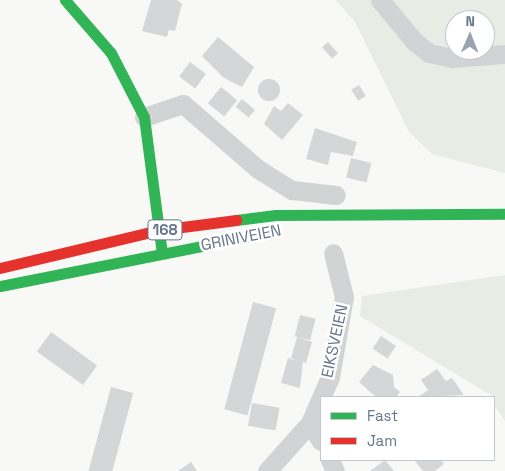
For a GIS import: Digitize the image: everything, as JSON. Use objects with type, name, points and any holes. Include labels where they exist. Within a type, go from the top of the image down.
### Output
[{"type":"main road","points":[[65,0],[111,53],[144,116],[162,253]]},
{"type":"main road","name":"GRINIVEIEN","points":[[0,268],[159,230],[276,215],[334,217],[400,212],[505,214]]},
{"type":"main road","name":"GRINIVEIEN","points":[[0,286],[285,229],[334,217]]},
{"type":"street","points":[[380,0],[414,42],[429,53],[452,58],[505,54]]},
{"type":"street","points":[[144,116],[183,104],[258,169],[292,190],[336,195]]},
{"type":"street","name":"EIKSVEIEN","points":[[322,396],[330,378],[343,318],[343,283],[334,253]]},
{"type":"street","name":"EIKSVEIEN","points":[[266,471],[310,423],[320,400]]},
{"type":"street","points":[[310,423],[320,439]]},
{"type":"shaded area","points":[[336,0],[505,0],[505,173],[432,154],[409,132],[355,22]]},
{"type":"shaded area","points":[[505,275],[505,421],[495,406],[495,396],[360,316],[362,296]]},
{"type":"building","points":[[151,0],[177,0],[182,4],[175,31],[169,30],[167,37],[142,31]]},
{"type":"building","points":[[218,37],[254,67],[242,87],[224,78],[202,56]]},
{"type":"building","points":[[328,42],[338,53],[332,59],[322,47]]},
{"type":"building","points":[[190,62],[206,74],[195,88],[179,76]]},
{"type":"building","points":[[269,79],[277,82],[280,90],[277,98],[269,101],[261,98],[258,90],[261,82]]},
{"type":"building","points":[[359,85],[366,96],[358,101],[351,90]]},
{"type":"building","points":[[221,87],[237,100],[224,117],[208,103]]},
{"type":"building","points":[[242,99],[255,110],[249,118],[236,107]]},
{"type":"building","points":[[288,103],[303,115],[282,140],[264,124],[274,106],[281,111]]},
{"type":"building","points":[[315,128],[357,142],[353,156],[331,152],[328,165],[306,159]]},
{"type":"building","points":[[351,158],[371,163],[367,182],[346,177]]},
{"type":"building","points":[[253,302],[276,308],[247,415],[224,409]]},
{"type":"building","points":[[300,315],[316,319],[310,340],[295,336]]},
{"type":"building","points":[[51,332],[97,366],[83,385],[37,351]]},
{"type":"building","points":[[381,336],[396,346],[388,359],[373,348]]},
{"type":"building","points":[[297,337],[312,342],[306,363],[303,362],[300,388],[281,383],[288,358],[298,361],[291,358]]},
{"type":"building","points":[[373,365],[393,375],[394,387],[400,392],[397,396],[375,396],[359,382]]},
{"type":"building","points":[[437,369],[446,381],[452,378],[464,395],[419,396],[428,390],[421,380]]},
{"type":"building","points":[[111,387],[133,393],[112,471],[88,471]]},
{"type":"building","points":[[252,403],[280,408],[276,431],[248,426]]},
{"type":"building","points":[[386,461],[394,471],[370,471]]},
{"type":"building","points":[[415,461],[442,461],[444,464],[435,471],[423,471]]},
{"type":"building","points":[[191,462],[197,471],[178,471]]},
{"type":"traffic: fast","points":[[65,0],[111,53],[144,117],[162,253]]},
{"type":"traffic: fast","points":[[236,220],[276,215],[505,214]]},
{"type":"traffic: fast","points":[[0,286],[267,233]]},
{"type":"traffic: jam","points":[[0,268],[159,230],[236,220]]}]
